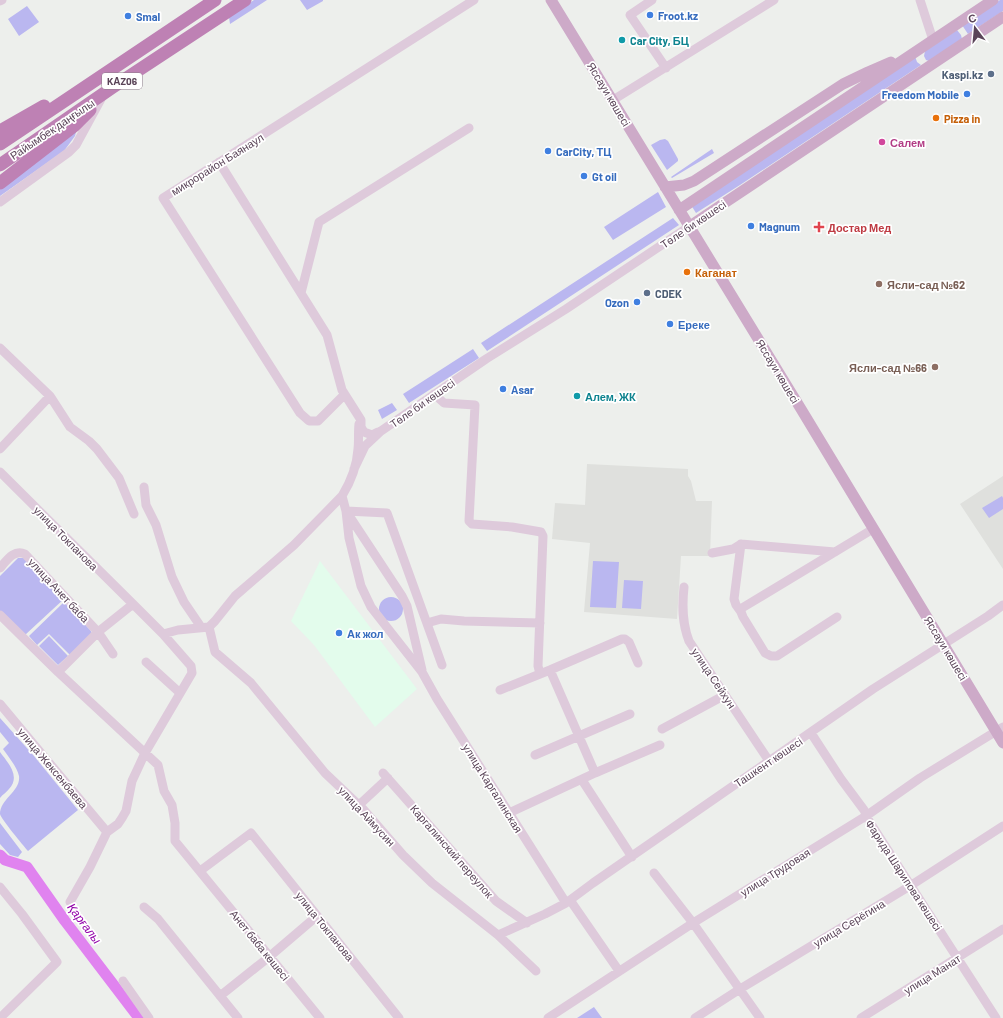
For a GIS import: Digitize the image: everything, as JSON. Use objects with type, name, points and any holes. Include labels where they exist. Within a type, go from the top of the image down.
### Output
[{"type":"highway","name":"Райымбек даңғылы","points":[[0,144],[215,0]]},
{"type":"highway","name":"Райымбек даңғылы","points":[[0,165],[113,87],[245,0]]},
{"type":"highway","points":[[0,130],[56,98],[106,74]]},
{"type":"highway","points":[[0,183],[75,125],[113,87]]},
{"type":"main road","name":"Яссауи көшесі","points":[[551,0],[690,226],[873,529],[944,644],[1000,729],[1003,743]]},
{"type":"main road","name":"Төле би көшесі","points":[[680,210],[993,0]]},
{"type":"main road","name":"Төле би көшесі","points":[[690,226],[1003,17]]},
{"type":"main road","points":[[953,27],[960,28],[964,32],[967,41]]},
{"type":"main road","points":[[920,48],[918,55],[921,62],[930,66]]},
{"type":"main road","points":[[665,187],[684,185],[694,180],[844,84],[920,48]]},
{"type":"street","name":"микрорайон Баянаул","points":[[344,395],[318,421],[309,421],[300,413],[163,198],[474,0]]},
{"type":"street","points":[[652,0],[630,15],[666,68]]},
{"type":"street","points":[[613,100],[774,0]]},
{"type":"street","points":[[920,0],[933,40]]},
{"type":"street","points":[[0,202],[69,152],[76,144],[101,99]]},
{"type":"street","points":[[301,293],[319,222],[469,128]]},
{"type":"street","points":[[219,162],[327,335],[344,395],[361,420],[361,427],[364,432],[372,435],[381,431]]},
{"type":"street","name":"Төле би көшесі","points":[[354,469],[365,446],[381,431],[434,394],[690,226]]},
{"type":"street","points":[[0,348],[50,396],[70,426],[97,449],[125,488],[134,514]]},
{"type":"street","points":[[434,394],[444,403],[475,405],[469,521],[472,524],[541,532],[543,536],[538,666],[540,674]]},
{"type":"street","points":[[0,449],[50,396]]},
{"type":"street","points":[[163,634],[178,630],[205,627],[215,621],[235,596],[294,544],[342,496],[346,490],[354,469],[358,450],[359,426],[361,420]]},
{"type":"street","name":"улица Токпанова","points":[[0,472],[131,606],[163,634],[191,666],[192,673],[180,693]]},
{"type":"street","points":[[144,487],[146,506],[156,525],[172,577],[184,602],[205,627]]},
{"type":"street","points":[[342,496],[346,511],[349,538],[361,586],[371,607],[422,672]]},
{"type":"street","points":[[346,511],[387,513],[442,665]]},
{"type":"street","points":[[346,511],[407,606],[422,672]]},
{"type":"street","points":[[741,612],[742,608],[873,529]]},
{"type":"street","points":[[712,553],[733,550],[741,544],[835,552]]},
{"type":"street","points":[[741,544],[734,599],[742,617],[765,653],[771,656],[777,656],[837,617]]},
{"type":"street","name":"улица Анет баба","points":[[0,568],[14,553],[19,552],[25,554],[98,632]]},
{"type":"street","name":"улица Сейхун","points":[[684,587],[682,615],[686,633],[694,650],[726,695],[769,761]]},
{"type":"street","name":"Ташкент көшесі","points":[[498,935],[527,923],[568,902],[593,883],[873,689],[1003,605]]},
{"type":"street","points":[[60,670],[98,632],[131,606]]},
{"type":"street","points":[[0,615],[60,670],[145,753]]},
{"type":"street","points":[[427,623],[441,619],[540,623]]},
{"type":"street","name":"улица Аймусин","points":[[205,627],[214,652],[251,683],[325,772],[359,804],[403,855],[432,883],[498,935],[536,971]]},
{"type":"street","points":[[98,632],[113,654]]},
{"type":"street","points":[[500,690],[622,639],[629,642],[638,663]]},
{"type":"street","points":[[70,902],[90,867],[107,832],[118,824],[126,811],[132,781],[145,753],[180,693],[146,662]]},
{"type":"street","points":[[550,670],[595,773]]},
{"type":"street","name":"улица Каргалинская","points":[[422,672],[437,699],[509,813],[568,902],[619,971]]},
{"type":"street","points":[[662,729],[726,695]]},
{"type":"street","name":"улица Жексенбаева","points":[[0,704],[107,832]]},
{"type":"street","points":[[535,755],[630,714]]},
{"type":"street","name":"улица Трудовая","points":[[548,1018],[693,923],[866,816],[920,778],[1000,729]]},
{"type":"street","name":"Фарида Шарипова көшесі","points":[[811,733],[996,1018]]},
{"type":"street","points":[[509,813],[660,745]]},
{"type":"street","name":"Анет баба көшесі","points":[[145,753],[158,765],[164,791],[172,805],[175,823],[175,841],[320,1018]]},
{"type":"street","name":"Каргалинский переулок","points":[[359,804],[386,775],[496,901],[527,923]]},
{"type":"street","points":[[582,780],[632,857]]},
{"type":"street","name":"улица Серёгина","points":[[695,1018],[910,886],[1003,826]]},
{"type":"street","name":"улица Токпанова","points":[[200,871],[251,833],[395,1016]]},
{"type":"street","points":[[654,874],[693,923],[760,1018]]},
{"type":"street","points":[[0,887],[57,962],[0,1018]]},
{"type":"street","points":[[144,907],[158,919],[238,1018]]},
{"type":"street","points":[[220,996],[317,916]]},
{"type":"street","name":"улица Манат","points":[[861,1018],[1003,929]]},
{"type":"street","points":[[123,981],[149,1018]]},
{"type":"shaded area","points":[[254,0],[267,0],[230,24],[229,17]]},
{"type":"shaded area","points":[[300,0],[323,0],[323,1],[307,10]]},
{"type":"shaded area","points":[[1000,0],[1003,0],[1003,11],[968,34],[962,25]]},
{"type":"shaded area","points":[[27,6],[39,22],[19,36],[8,19]]},
{"type":"shaded area","points":[[957,30],[962,39],[929,61],[926,60],[924,56],[925,51]]},
{"type":"shaded area","points":[[915,56],[917,62],[921,65],[696,213],[691,205]]},
{"type":"shaded area","points":[[77,128],[75,136],[64,151],[0,196],[0,189]]},
{"type":"shaded area","points":[[665,139],[668,141],[678,159],[678,161],[667,170],[651,145]]},
{"type":"shaded area","points":[[712,149],[714,153],[672,178],[671,177]]},
{"type":"shaded area","points":[[658,192],[666,207],[613,240],[604,227]]},
{"type":"shaded area","points":[[673,218],[679,225],[487,351],[481,343]]},
{"type":"shaded area","points":[[473,349],[479,358],[409,403],[403,394]]},
{"type":"shaded area","points":[[392,403],[397,410],[382,419],[378,410]]},
{"type":"shaded area","points":[[587,464],[688,469],[688,476],[691,481],[696,501],[712,501],[710,556],[681,556],[677,619],[584,612],[590,543],[552,539],[555,503],[585,505]]},
{"type":"shaded area","points":[[1003,476],[1003,569],[960,504]]},
{"type":"shaded area","points":[[1002,496],[1003,509],[989,518],[982,508]]},
{"type":"shaded area","points":[[18,558],[29,558],[65,598],[25,635],[0,611],[0,576]]},
{"type":"shaded area","name":"Ак жол","points":[[320,561],[417,689],[375,727],[314,645],[291,621]]},
{"type":"shaded area","points":[[593,561],[619,562],[616,608],[590,607]]},
{"type":"shaded area","points":[[624,580],[643,581],[641,609],[622,608]]},
{"type":"shaded area","points":[[391,597],[396,598],[402,604],[402,614],[396,620],[391,621],[386,620],[380,614],[379,609],[380,604],[386,598]]},
{"type":"shaded area","points":[[64,602],[91,631],[92,634],[70,655],[49,634],[37,645],[29,636]]},
{"type":"shaded area","points":[[49,636],[68,656],[58,665],[39,646]]},
{"type":"shaded area","points":[[0,718],[34,756],[78,810],[28,851],[0,814],[3,804],[17,786],[19,776],[14,765],[3,749],[9,743],[0,732]]},
{"type":"shaded area","points":[[0,752],[10,765],[14,774],[14,779],[9,789],[0,798]]},
{"type":"shaded area","points":[[0,823],[22,852],[18,857],[10,855],[0,844]]},
{"type":"shaded area","points":[[594,1007],[602,1018],[577,1018]]},
{"type":"waterway","name":"Қарғалы","points":[[0,855],[5,860],[27,867],[65,921],[139,1018]]},
{"type":"place","name":"Froot.kz","points":[[650,15]]},
{"type":"place","name":"Smal","points":[[128,16]]},
{"type":"place","name":"Car City, БЦ","points":[[622,40]]},
{"type":"place","name":"Kaspi.kz","points":[[991,74]]},
{"type":"place","name":"Freedom Mobile","points":[[967,94]]},
{"type":"place","name":"Pizza in","points":[[936,118]]},
{"type":"place","name":"Салем","points":[[882,142]]},
{"type":"place","name":"CarCity, ТЦ","points":[[548,151]]},
{"type":"place","name":"Gt oil","points":[[584,176]]},
{"type":"place","name":"Magnum","points":[[751,226]]},
{"type":"place","name":"Достар Мед","points":[[819,227]]},
{"type":"place","name":"Каганат","points":[[687,272]]},
{"type":"place","name":"Ясли-сад №62","points":[[879,284]]},
{"type":"place","name":"CDEK","points":[[647,293]]},
{"type":"place","name":"Ozon","points":[[637,302]]},
{"type":"place","name":"Ереке","points":[[670,324]]},
{"type":"place","name":"Ясли-сад №66","points":[[935,367]]},
{"type":"place","name":"Asar","points":[[503,389]]},
{"type":"place","name":"Алем, ЖК","points":[[577,396]]},
{"type":"place","name":"Ак жол","points":[[339,633]]}]
